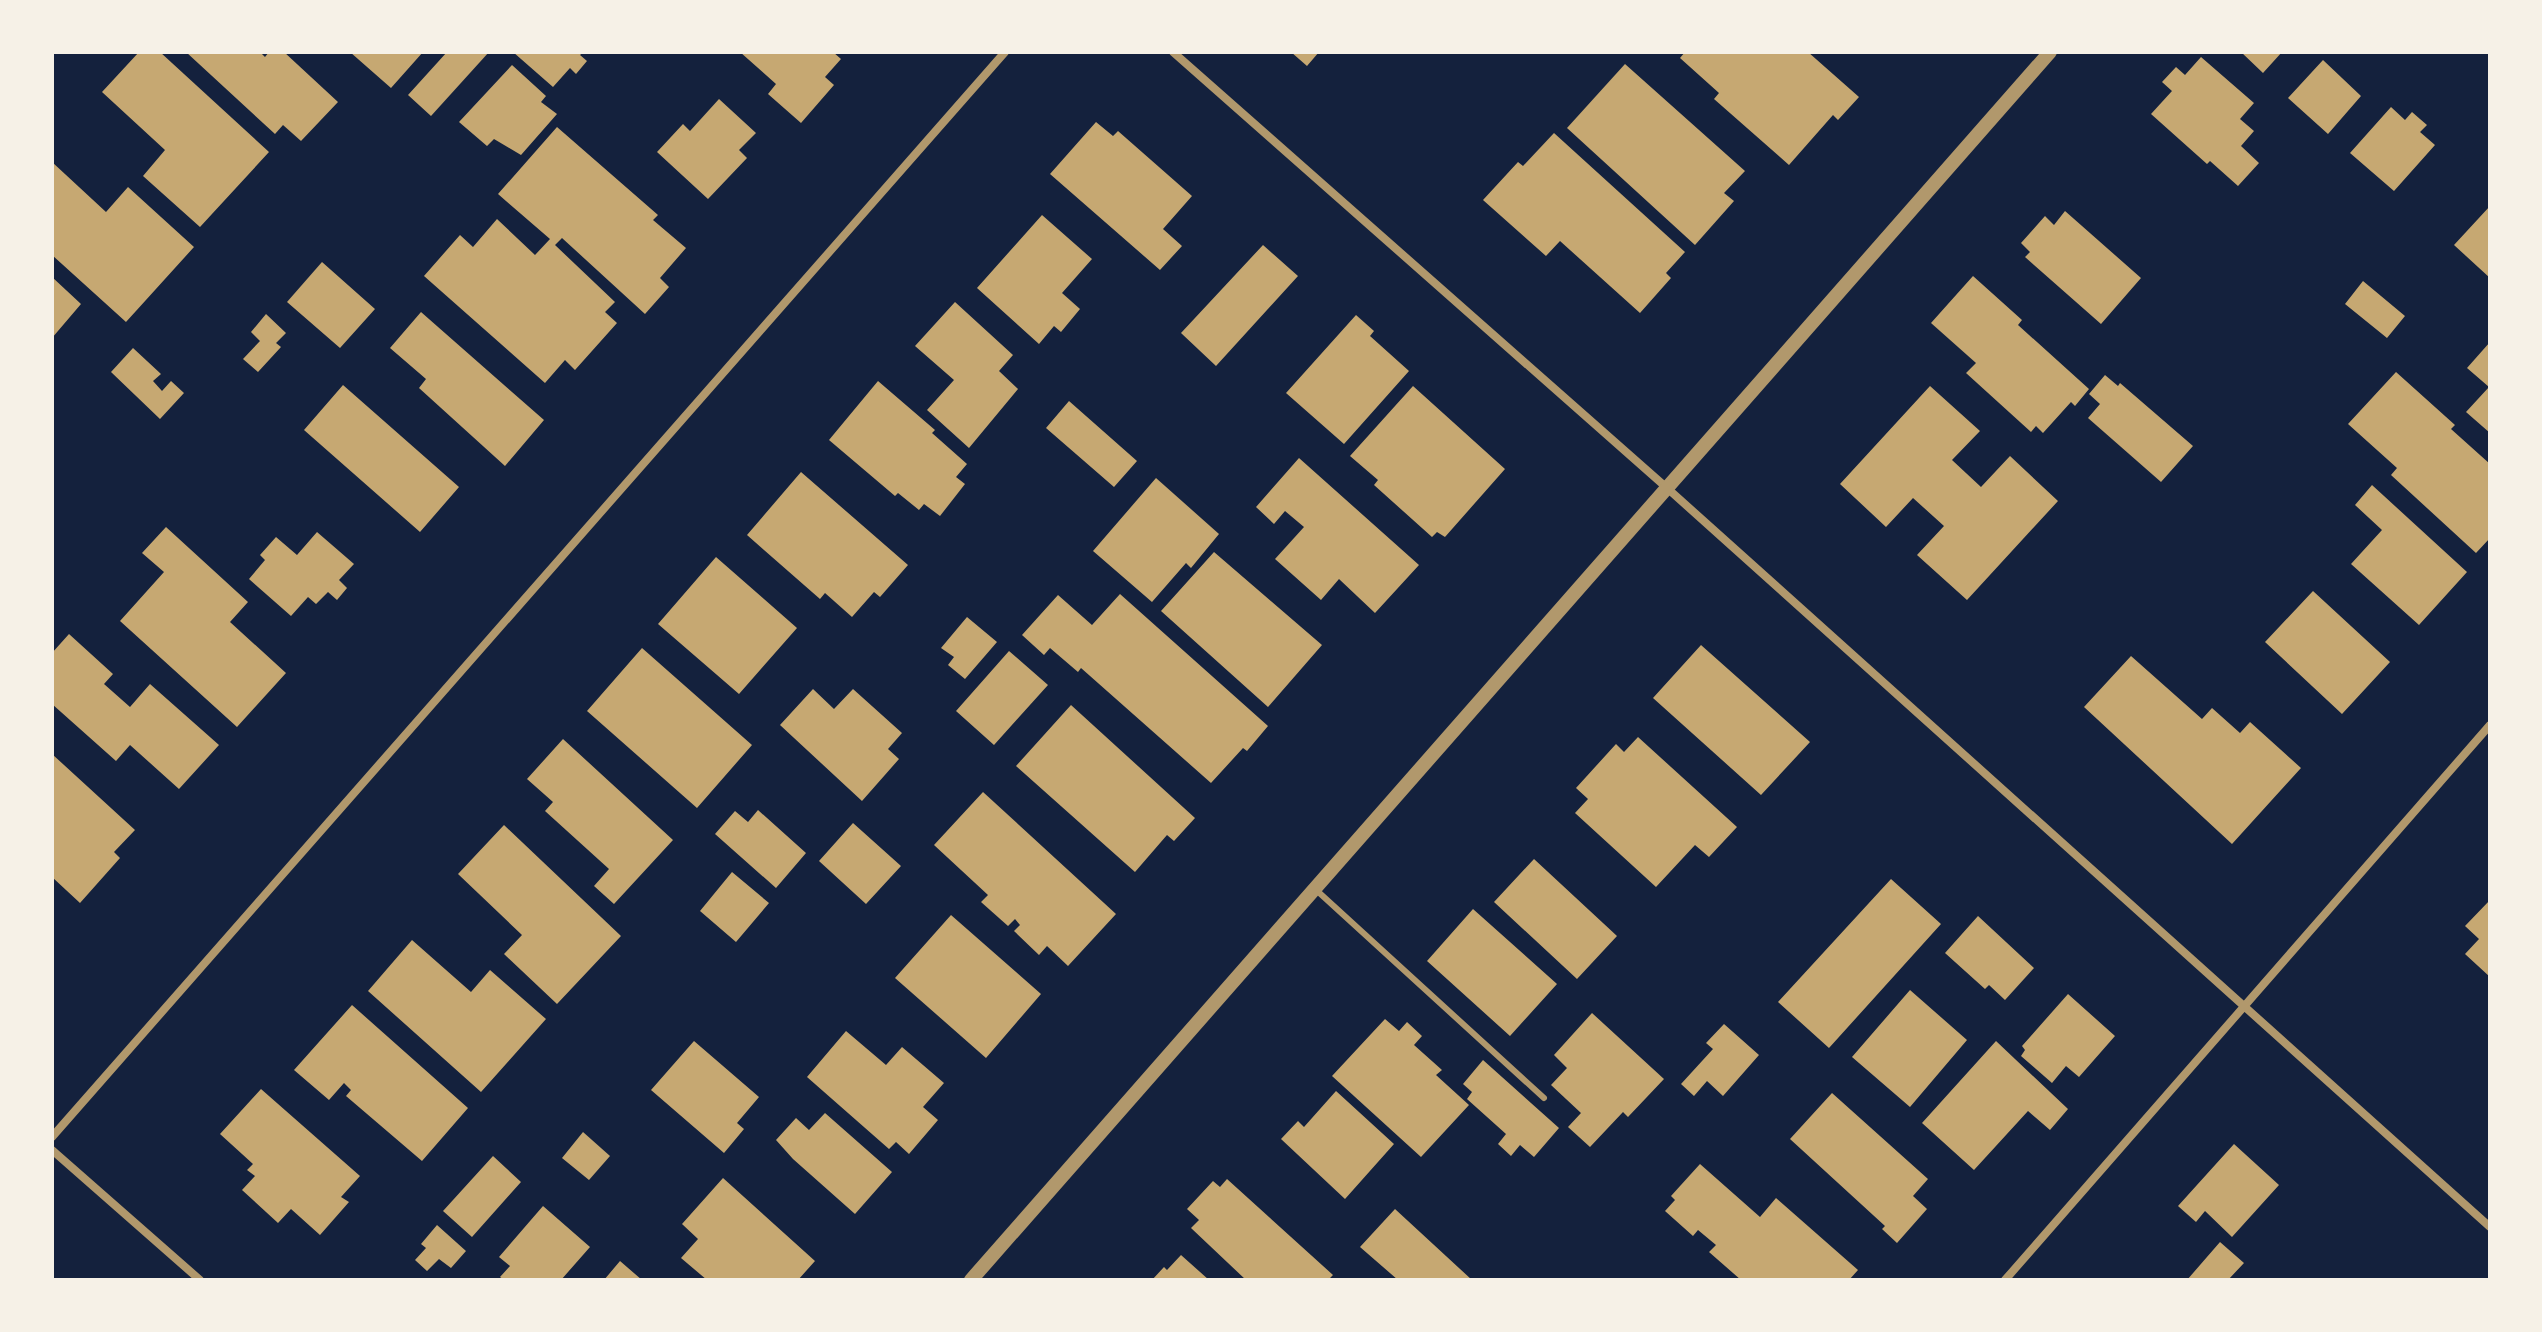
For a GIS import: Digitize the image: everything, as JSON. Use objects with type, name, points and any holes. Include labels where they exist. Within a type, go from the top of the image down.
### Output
[{"type":"street","points":[[52,1137],[1005,52]]},
{"type":"street","points":[[1173,52],[1667,488],[2490,1227]]},
{"type":"street","points":[[971,1280],[2050,52]]},
{"type":"street","points":[[2005,1280],[2490,725]]},
{"type":"street","points":[[52,1150],[200,1280]]},
{"type":"lane","points":[[1314,888],[1544,1098]]},
{"type":"building","points":[[139,52],[160,52],[269,152],[200,227],[143,176],[165,150],[102,92]]},
{"type":"building","points":[[186,52],[260,52],[265,57],[269,52],[284,52],[338,102],[301,141],[283,125],[275,134]]},
{"type":"building","points":[[350,52],[423,52],[391,88]]},
{"type":"building","points":[[447,52],[489,52],[431,116],[408,95]]},
{"type":"building","points":[[513,52],[583,52],[580,55],[587,61],[576,74],[570,68],[553,87]]},
{"type":"building","points":[[740,52],[833,52],[841,59],[825,77],[834,85],[801,123],[768,94],[776,84]]},
{"type":"building","points":[[1291,52],[1319,52],[1307,66]]},
{"type":"building","points":[[1685,52],[1808,52],[1859,97],[1838,120],[1833,115],[1789,165],[1714,99],[1719,93],[1680,58]]},
{"type":"building","points":[[2241,52],[2282,52],[2263,73]]},
{"type":"building","points":[[2201,57],[2254,103],[2240,119],[2254,131],[2241,146],[2259,163],[2238,186],[2210,161],[2207,164],[2151,114],[2172,91],[2162,82],[2176,67],[2185,75]]},
{"type":"building","points":[[2323,60],[2361,96],[2328,134],[2288,98]]},
{"type":"building","points":[[1625,64],[1745,171],[1724,193],[1734,201],[1695,245],[1567,128]]},
{"type":"building","points":[[512,65],[546,96],[541,102],[557,114],[521,155],[494,139],[487,146],[459,122]]},
{"type":"building","points":[[719,99],[756,133],[739,150],[747,158],[708,199],[657,152],[683,124],[690,131]]},
{"type":"building","points":[[2391,107],[2405,120],[2412,112],[2427,125],[2420,132],[2435,145],[2394,191],[2350,153]]},
{"type":"building","points":[[1096,122],[1113,136],[1118,131],[1192,196],[1163,229],[1182,246],[1160,270],[1050,174]]},
{"type":"building","points":[[557,127],[658,215],[653,220],[686,248],[660,278],[669,287],[645,314],[562,238],[555,245],[615,302],[605,312],[617,323],[575,370],[565,360],[545,383],[424,276],[460,235],[473,247],[497,219],[535,255],[550,239],[498,194]]},
{"type":"building","points":[[1554,133],[1685,252],[1666,273],[1671,278],[1640,313],[1560,241],[1546,256],[1483,200],[1518,162],[1523,166]]},
{"type":"building","points":[[52,162],[106,212],[128,187],[194,247],[126,322],[52,255]]},
{"type":"building","points":[[2490,206],[2490,278],[2454,245]]},
{"type":"building","points":[[2065,211],[2141,278],[2101,324],[2025,257],[2030,252],[2021,243],[2045,216],[2054,225]]},
{"type":"building","points":[[1042,215],[1092,259],[1062,293],[1080,309],[1061,332],[1054,326],[1039,344],[977,288]]},
{"type":"building","points":[[1263,245],[1298,276],[1216,366],[1181,333]]},
{"type":"building","points":[[322,262],[375,309],[340,348],[287,302]]},
{"type":"building","points":[[1973,276],[2022,320],[2018,325],[2089,389],[2075,406],[2071,402],[2043,433],[2036,426],[2031,432],[1966,373],[1976,363],[1931,323]]},
{"type":"building","points":[[52,277],[81,304],[52,338]]},
{"type":"building","points":[[2363,281],[2405,316],[2387,338],[2345,304]]},
{"type":"building","points":[[955,302],[1013,355],[999,371],[1018,389],[969,448],[927,410],[954,380],[915,346]]},
{"type":"building","points":[[421,312],[544,420],[505,466],[419,388],[426,379],[390,348]]},
{"type":"building","points":[[266,314],[286,333],[276,343],[281,347],[258,372],[243,359],[260,341],[251,332]]},
{"type":"building","points":[[1356,315],[1374,331],[1370,336],[1409,371],[1344,444],[1286,393]]},
{"type":"building","points":[[2490,342],[2490,433],[2466,412],[2489,387],[2467,368]]},
{"type":"building","points":[[133,348],[161,374],[153,381],[162,391],[171,381],[184,393],[160,419],[111,372]]},
{"type":"building","points":[[2396,372],[2455,425],[2451,429],[2490,464],[2490,538],[2476,553],[2391,475],[2397,468],[2348,424]]},
{"type":"building","points":[[2105,375],[2118,386],[2120,383],[2193,446],[2161,482],[2088,418],[2100,404],[2089,394]]},
{"type":"building","points":[[878,381],[935,430],[932,433],[967,464],[956,477],[965,484],[940,516],[924,504],[919,510],[898,493],[895,496],[829,440]]},
{"type":"building","points":[[343,385],[459,487],[420,532],[304,430]]},
{"type":"building","points":[[1413,386],[1505,469],[1445,537],[1437,532],[1432,537],[1374,485],[1378,480],[1350,456]]},
{"type":"building","points":[[1930,386],[1980,431],[1952,460],[1981,487],[2010,456],[2058,501],[1967,600],[1917,555],[1944,526],[1913,498],[1886,527],[1840,484]]},
{"type":"building","points":[[1069,401],[1137,461],[1114,487],[1046,428]]},
{"type":"building","points":[[1299,458],[1419,565],[1375,613],[1339,579],[1321,600],[1275,559],[1304,527],[1285,511],[1274,524],[1256,507]]},
{"type":"building","points":[[801,472],[908,565],[880,597],[874,592],[852,617],[825,593],[820,599],[747,535]]},
{"type":"building","points":[[1156,478],[1219,534],[1191,568],[1186,563],[1152,602],[1093,551]]},
{"type":"building","points":[[2372,485],[2467,572],[2419,625],[2351,564],[2382,530],[2355,505]]},
{"type":"building","points":[[166,527],[248,602],[230,622],[286,673],[237,727],[120,621],[164,572],[142,553]]},
{"type":"building","points":[[317,532],[354,564],[339,580],[347,588],[337,600],[328,592],[316,604],[308,597],[291,616],[249,579],[265,560],[260,555],[276,537],[297,555]]},
{"type":"building","points":[[1214,552],[1322,645],[1268,707],[1161,611]]},
{"type":"building","points":[[716,557],[797,628],[739,694],[658,624]]},
{"type":"building","points":[[2313,591],[2390,662],[2342,714],[2265,642]]},
{"type":"building","points":[[1120,594],[1268,726],[1247,751],[1243,748],[1211,783],[1081,668],[1078,672],[1050,648],[1044,655],[1022,635],[1058,595],[1092,625]]},
{"type":"building","points":[[967,617],[997,642],[965,679],[948,665],[954,657],[941,648]]},
{"type":"building","points":[[69,634],[113,674],[104,684],[130,707],[150,684],[219,745],[179,789],[130,745],[116,761],[52,704],[52,653]]},
{"type":"building","points":[[1701,645],[1810,742],[1761,795],[1653,698]]},
{"type":"building","points":[[642,648],[752,745],[697,808],[587,711]]},
{"type":"building","points":[[1009,651],[1048,685],[994,745],[956,711]]},
{"type":"building","points":[[2131,656],[2202,719],[2212,708],[2240,733],[2250,722],[2301,768],[2232,844],[2084,707]]},
{"type":"building","points":[[813,689],[834,709],[853,689],[902,733],[888,749],[899,759],[862,801],[780,725]]},
{"type":"building","points":[[1071,705],[1195,818],[1174,841],[1167,835],[1135,872],[1016,766]]},
{"type":"building","points":[[1638,737],[1737,827],[1709,857],[1695,845],[1656,887],[1575,813],[1588,799],[1576,788],[1616,744],[1624,752]]},
{"type":"building","points":[[563,739],[673,840],[614,904],[594,886],[609,869],[545,811],[553,802],[527,779]]},
{"type":"building","points":[[52,754],[135,830],[114,852],[120,858],[80,903],[52,877]]},
{"type":"building","points":[[983,792],[1116,914],[1068,966],[1047,946],[1039,955],[1014,931],[1020,925],[1015,919],[1008,926],[981,902],[988,895],[934,845]]},
{"type":"building","points":[[758,810],[806,853],[776,888],[715,834],[735,811],[748,822]]},
{"type":"building","points":[[853,823],[901,866],[866,904],[819,861]]},
{"type":"building","points":[[504,825],[621,936],[557,1004],[504,954],[522,935],[458,874]]},
{"type":"building","points":[[1534,859],[1617,936],[1577,979],[1494,902]]},
{"type":"building","points":[[732,872],[769,903],[736,942],[700,911]]},
{"type":"building","points":[[1891,879],[1941,924],[1829,1048],[1778,1002]]},
{"type":"building","points":[[2490,900],[2490,977],[2465,954],[2479,939],[2465,926]]},
{"type":"building","points":[[1473,909],[1557,984],[1510,1036],[1427,961]]},
{"type":"building","points":[[951,915],[1041,994],[986,1058],[895,978]]},
{"type":"building","points":[[1978,916],[2034,968],[2005,1000],[1989,985],[1985,989],[1945,953]]},
{"type":"building","points":[[412,940],[471,992],[490,970],[546,1019],[481,1092],[368,991]]},
{"type":"building","points":[[1910,990],[1967,1040],[1910,1107],[1852,1057]]},
{"type":"building","points":[[2068,994],[2115,1036],[2079,1077],[2066,1066],[2052,1083],[2021,1056],[2025,1050],[2022,1046]]},
{"type":"building","points":[[352,1005],[468,1108],[422,1161],[346,1096],[351,1090],[344,1083],[329,1100],[294,1070]]},
{"type":"building","points":[[1592,1013],[1664,1079],[1628,1117],[1623,1112],[1590,1147],[1568,1127],[1581,1113],[1551,1085],[1567,1068],[1554,1055]]},
{"type":"building","points":[[1385,1019],[1399,1031],[1407,1022],[1422,1036],[1414,1045],[1442,1070],[1436,1075],[1469,1105],[1421,1157],[1332,1076]]},
{"type":"building","points":[[1724,1024],[1759,1055],[1723,1096],[1707,1081],[1694,1096],[1681,1084],[1713,1049],[1706,1043]]},
{"type":"building","points":[[846,1031],[886,1065],[902,1047],[944,1083],[923,1107],[938,1120],[909,1154],[896,1142],[889,1149],[807,1077]]},
{"type":"building","points":[[694,1041],[759,1097],[737,1123],[744,1129],[724,1153],[651,1090]]},
{"type":"building","points":[[1996,1041],[2068,1109],[2050,1130],[2028,1111],[1974,1170],[1922,1123]]},
{"type":"building","points":[[1483,1060],[1559,1128],[1534,1157],[1520,1145],[1511,1156],[1498,1144],[1506,1134],[1467,1099],[1472,1092],[1463,1084]]},
{"type":"building","points":[[261,1089],[360,1176],[341,1197],[349,1202],[320,1235],[291,1209],[278,1223],[242,1190],[255,1176],[247,1170],[253,1164],[220,1134]]},
{"type":"building","points":[[1336,1091],[1394,1144],[1345,1199],[1281,1139],[1298,1121],[1304,1127]]},
{"type":"building","points":[[1832,1093],[1928,1179],[1913,1196],[1927,1209],[1897,1243],[1882,1229],[1885,1226],[1790,1139]]},
{"type":"building","points":[[825,1113],[892,1172],[855,1214],[776,1140],[796,1118],[809,1130]]},
{"type":"building","points":[[583,1132],[610,1156],[589,1180],[562,1158]]},
{"type":"building","points":[[2234,1144],[2279,1185],[2232,1237],[2205,1211],[2196,1222],[2178,1206]]},
{"type":"building","points":[[493,1156],[521,1182],[472,1237],[443,1211]]},
{"type":"building","points":[[1700,1164],[1760,1217],[1776,1198],[1858,1270],[1849,1280],[1741,1280],[1709,1252],[1716,1245],[1698,1230],[1693,1236],[1665,1211],[1675,1200],[1671,1196]]},
{"type":"building","points":[[723,1178],[815,1261],[798,1280],[707,1280],[681,1258],[698,1239],[682,1224]]},
{"type":"building","points":[[1227,1179],[1333,1275],[1328,1280],[1246,1280],[1191,1228],[1199,1220],[1187,1209],[1213,1181],[1220,1187]]},
{"type":"building","points":[[543,1206],[590,1247],[561,1280],[504,1280],[500,1277],[510,1266],[499,1257]]},
{"type":"building","points":[[1395,1209],[1472,1280],[1398,1280],[1360,1247]]},
{"type":"building","points":[[437,1225],[466,1251],[451,1268],[439,1259],[427,1271],[415,1260],[426,1248],[421,1244]]},
{"type":"building","points":[[2220,1242],[2244,1263],[2228,1280],[2187,1280]]},
{"type":"building","points":[[1181,1255],[1209,1280],[1152,1280],[1164,1267],[1167,1270]]},
{"type":"building","points":[[620,1261],[642,1280],[604,1280]]}]
